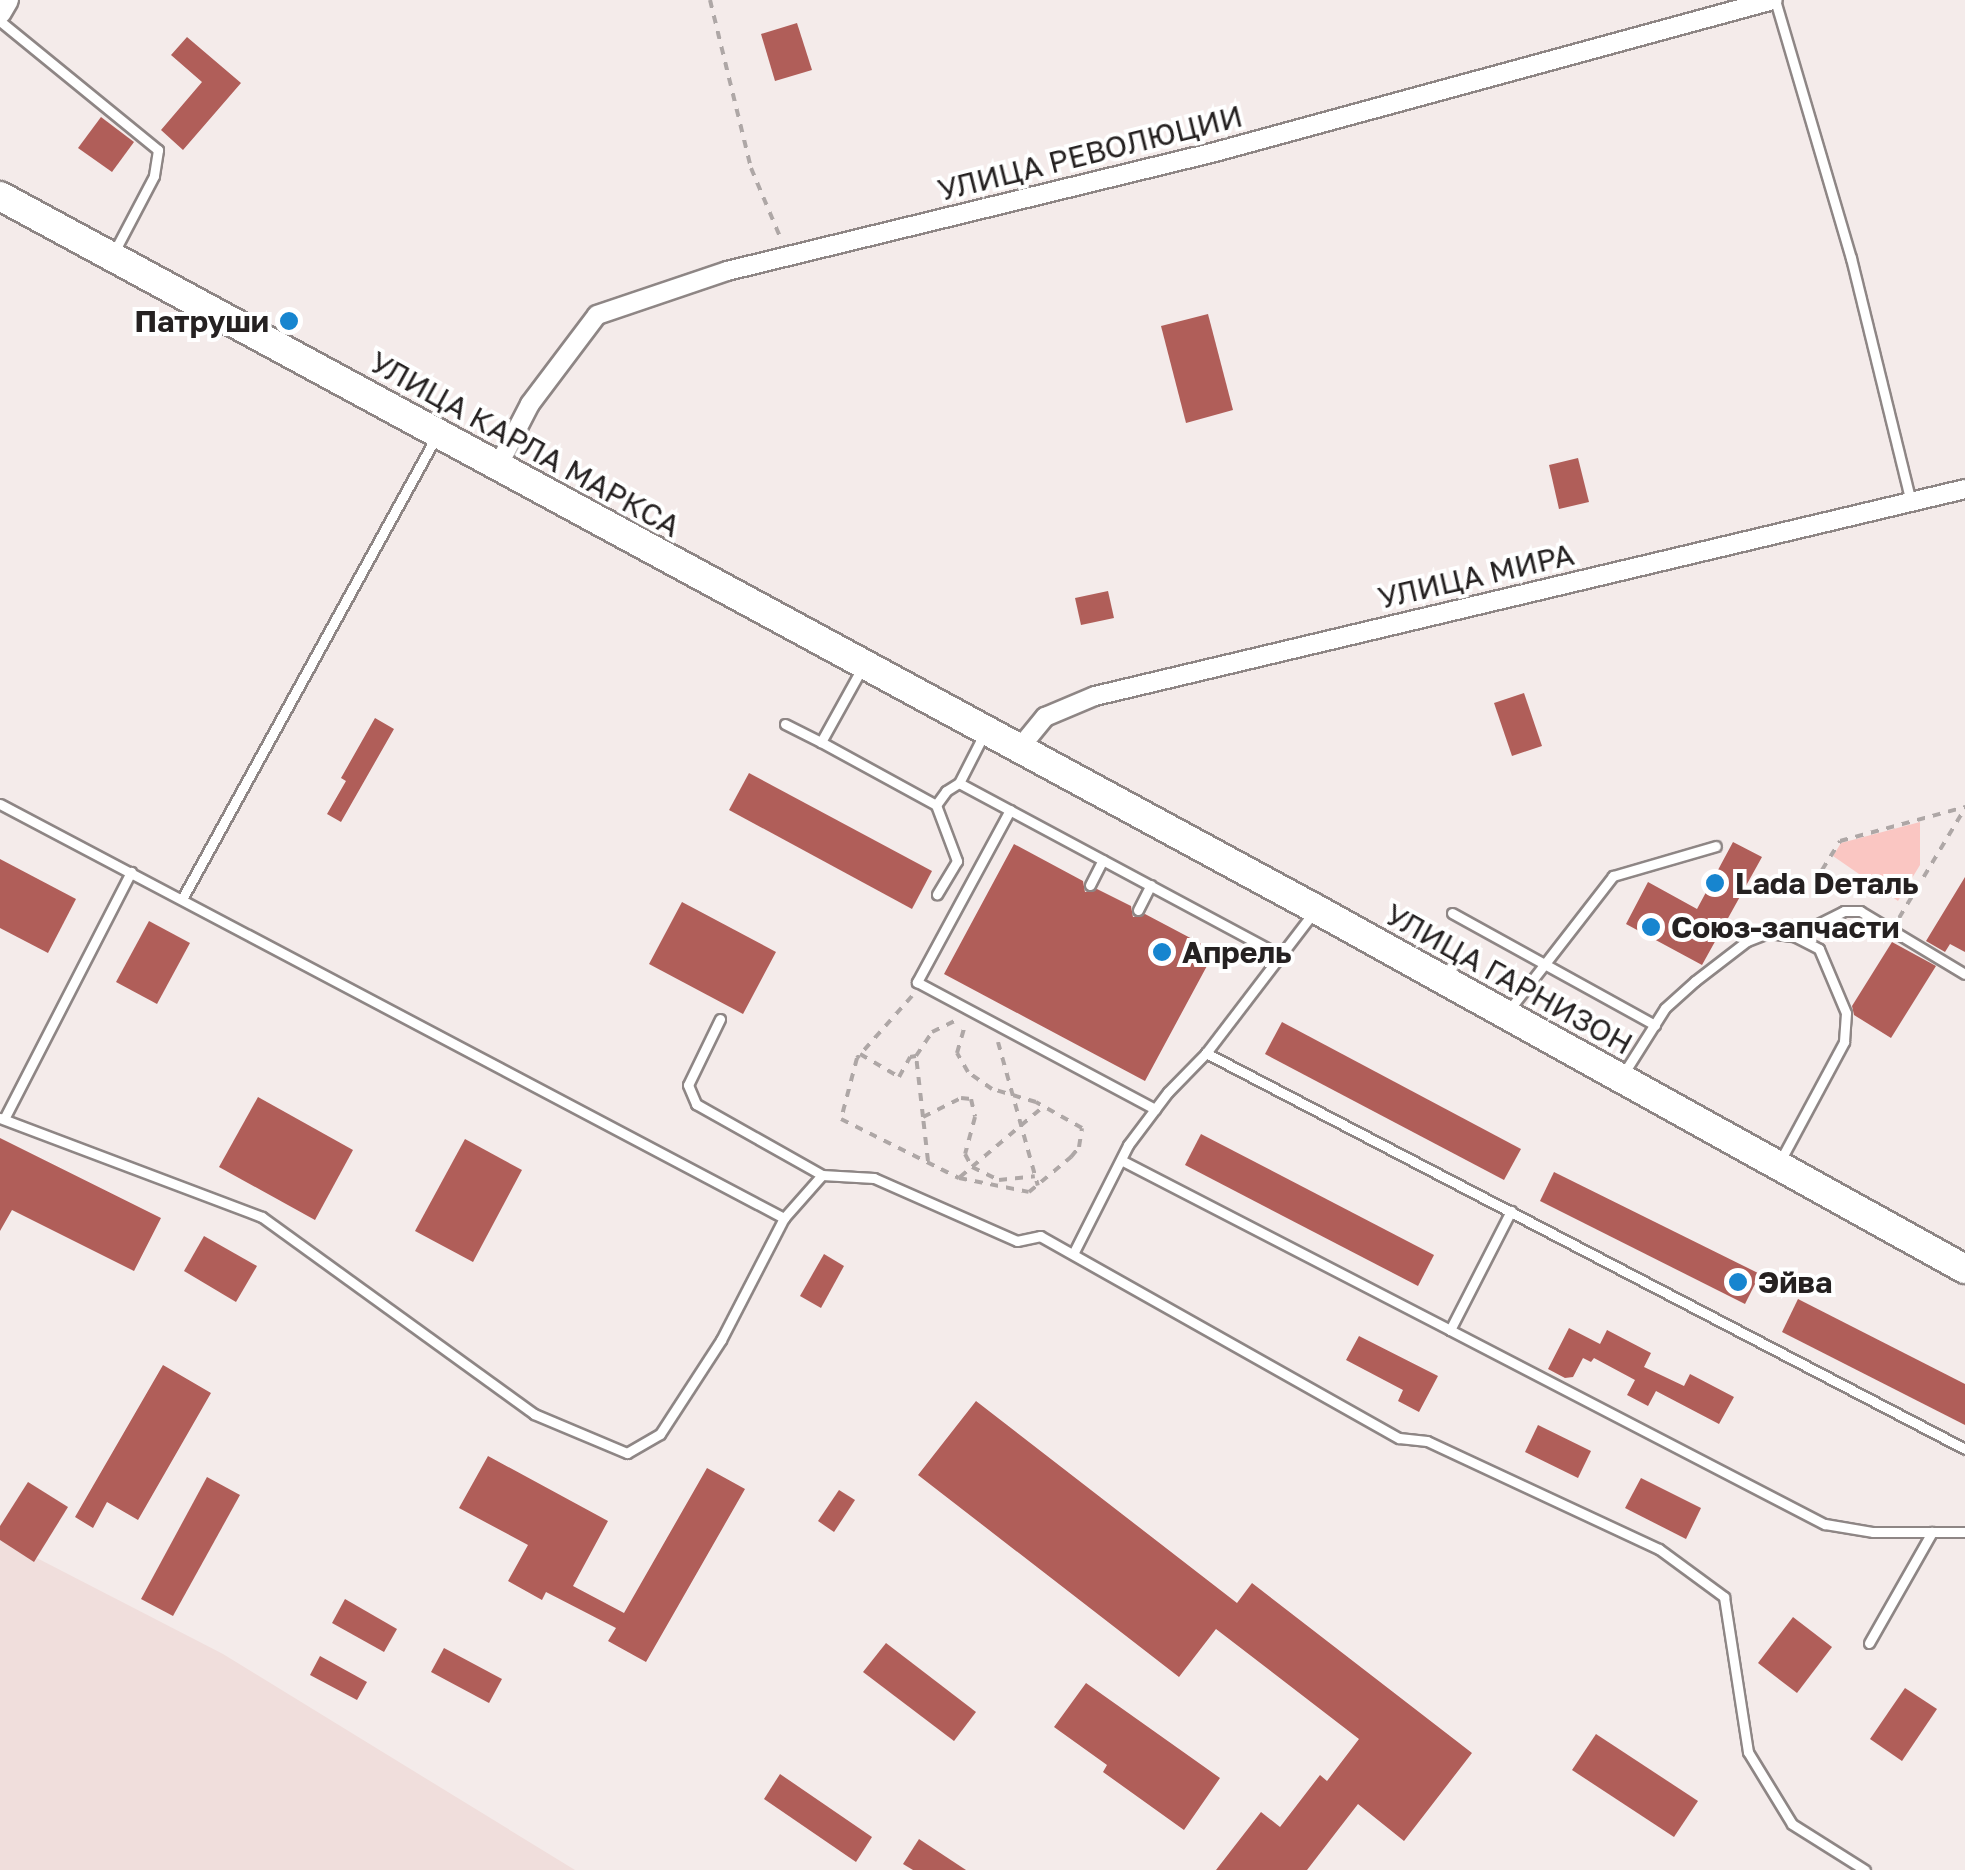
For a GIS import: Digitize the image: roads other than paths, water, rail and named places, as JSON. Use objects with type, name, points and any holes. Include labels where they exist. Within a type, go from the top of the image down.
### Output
[{"type":"main road","name":"УЛИЦА КАРЛА МАРКСА","points":[[0,196],[1018,750]]},
{"type":"main road","name":"УЛИЦА ГАРНИЗОН","points":[[1018,750],[1316,909],[1965,1269]]},
{"type":"street","points":[[0,12],[6,0]]},
{"type":"street","name":"УЛИЦА РЕВОЛЮЦИИ","points":[[498,466],[530,404],[597,315],[727,270],[1215,152],[1774,0]]},
{"type":"street","name":"УЛИЦА МИРА","points":[[1018,750],[1045,717],[1094,696],[1965,490]]},
{"type":"lane","points":[[1774,0],[1851,258],[1911,504]]},
{"type":"lane","points":[[0,21],[158,150],[154,176],[112,256]]},
{"type":"lane","points":[[182,899],[438,432]]},
{"type":"lane","points":[[822,742],[863,666]]},
{"type":"lane","points":[[786,724],[936,805],[957,861],[938,894]]},
{"type":"lane","points":[[936,805],[959,782],[986,732]]},
{"type":"lane","points":[[959,782],[1280,955]]},
{"type":"lane","points":[[0,804],[784,1218]]},
{"type":"lane","points":[[1010,810],[918,982],[1155,1110]]},
{"type":"lane","points":[[1505,1014],[1621,870],[1716,846]]},
{"type":"lane","points":[[1090,884],[1103,860]]},
{"type":"lane","points":[[131,872],[2,1118],[262,1217],[415,1332],[534,1414],[626,1453],[660,1434],[721,1340],[784,1218],[822,1175]]},
{"type":"lane","points":[[1138,910],[1151,885]]},
{"type":"lane","points":[[1073,1254],[1121,1160],[1155,1110],[1206,1053],[1316,909]]},
{"type":"lane","points":[[1794,936],[1844,912],[1860,911],[1965,974]]},
{"type":"lane","points":[[1452,913],[1655,1025]]},
{"type":"lane","points":[[1620,1078],[1655,1025],[1694,981],[1747,942],[1768,934],[1794,936],[1819,949],[1846,1013],[1844,1042],[1778,1165]]},
{"type":"lane","points":[[720,1019],[688,1085],[696,1104],[822,1175],[874,1178],[1016,1242],[1040,1236],[1399,1438],[1427,1440],[1659,1549],[1724,1597],[1748,1752],[1792,1824],[1864,1870]]},
{"type":"lane","points":[[1206,1053],[1965,1449]]},
{"type":"lane","points":[[1121,1160],[1825,1524],[1873,1532],[1965,1532]]},
{"type":"lane","points":[[1450,1330],[1510,1211]]},
{"type":"lane","points":[[1870,1643],[1932,1532]]},
{"type":"place","name":"Патруши","points":[[289,321]]},
{"type":"place","name":"Lada Dеталь","points":[[1715,883]]},
{"type":"place","name":"Союз-запчасти","points":[[1651,927]]},
{"type":"place","name":"Апрель","points":[[1162,952]]},
{"type":"place","name":"Эйва","points":[[1738,1282]]}]
